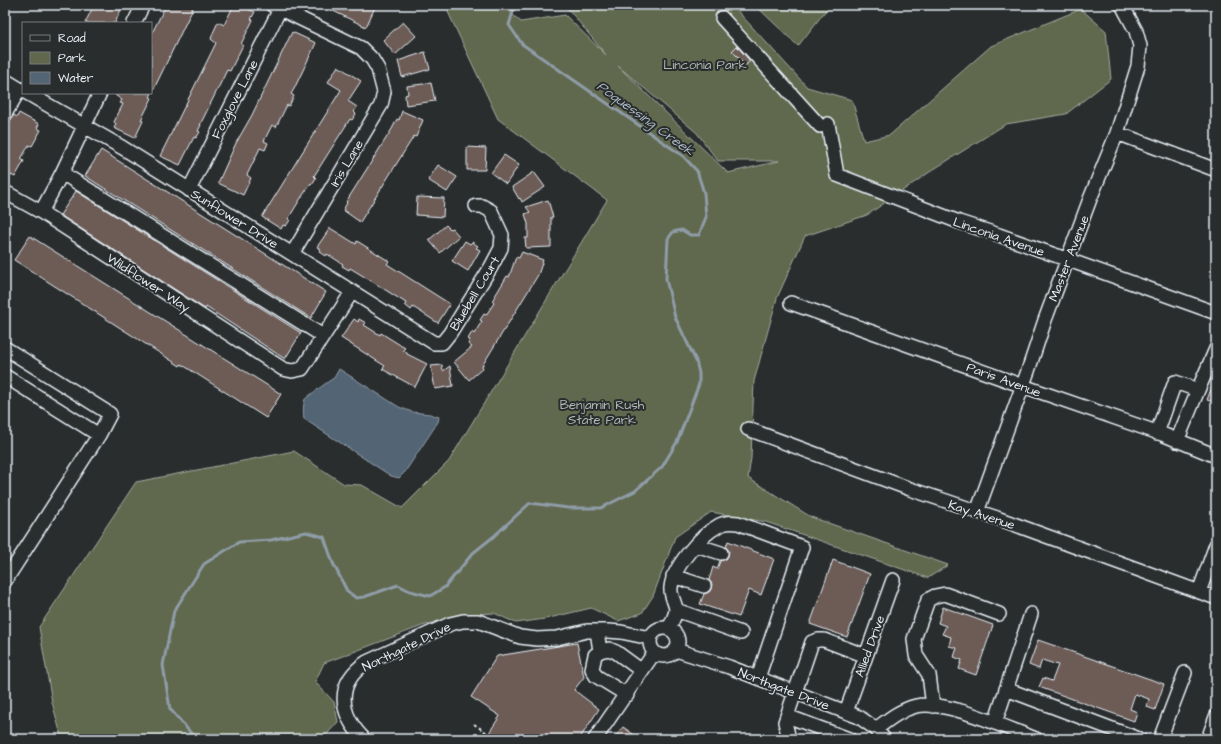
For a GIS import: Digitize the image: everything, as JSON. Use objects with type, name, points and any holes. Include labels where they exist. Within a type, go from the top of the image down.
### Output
[{"type":"street","points":[[134,22],[143,5]]},
{"type":"street","name":"Master Avenue","points":[[977,512],[1023,386],[1045,320],[1117,133],[1138,66],[1140,46],[1136,30],[1122,5]]},
{"type":"street","name":"Iris Lane","points":[[276,7],[361,48],[372,58],[378,69],[384,92],[381,105],[292,254]]},
{"type":"street","name":"Foxglove Lane","points":[[189,190],[276,7]]},
{"type":"street","name":"Linconia Avenue","points":[[722,18],[824,125],[837,175],[896,198],[1216,313]]},
{"type":"street","name":"Sunflower Drive","points":[[5,80],[22,90]]},
{"type":"street","points":[[5,114],[22,92]]},
{"type":"street","name":"Sunflower Drive","points":[[28,94],[123,148],[434,343],[442,343]]},
{"type":"street","points":[[41,212],[62,173],[100,94]]},
{"type":"street","points":[[1117,133],[1216,170]]},
{"type":"street","points":[[62,173],[323,336],[352,292]]},
{"type":"street","name":"Wildflower Way","points":[[5,192],[41,212],[283,369],[292,371],[302,369],[323,336]]},
{"type":"street","name":"Bluebell Court","points":[[442,343],[450,333],[491,267],[501,248],[502,236],[491,211],[482,206],[476,206]]},
{"type":"street","name":"Paris Avenue","points":[[791,303],[1157,433],[1216,456]]},
{"type":"street","points":[[5,348],[110,414],[99,435],[5,581]]},
{"type":"street","points":[[1177,441],[1216,349]]},
{"type":"street","points":[[5,376],[99,435]]},
{"type":"street","points":[[1157,433],[1175,382],[1198,390]]},
{"type":"street","name":"Kay Avenue","points":[[748,429],[826,457],[910,490],[997,518],[1216,598]]},
{"type":"street","points":[[669,629],[676,610],[670,589],[673,576],[681,562],[696,545],[718,526],[728,522],[738,523],[802,547],[758,678]]},
{"type":"street","points":[[1199,592],[1216,544]]},
{"type":"street","points":[[696,545],[721,553]]},
{"type":"street","points":[[673,576],[704,586]]},
{"type":"street","name":"Allied Drive","points":[[846,712],[893,580]]},
{"type":"street","points":[[933,706],[929,675],[916,655],[914,639],[928,600],[935,596],[946,594],[999,614]]},
{"type":"street","points":[[676,610],[741,632]]},
{"type":"street","points":[[995,723],[1031,614]]},
{"type":"street","name":"Northgate Drive","points":[[364,739],[353,727],[346,713],[344,696],[346,686],[352,675],[359,667],[367,662],[450,624],[463,621],[478,621],[520,637],[538,639],[557,638],[575,633],[597,631],[621,632],[650,638]]},
{"type":"street","points":[[665,628],[669,629],[678,640],[676,650],[673,654],[664,657],[654,654],[650,647],[650,638],[655,630],[665,628]]},
{"type":"street","points":[[597,631],[600,651]]},
{"type":"street","points":[[789,739],[785,722],[812,642],[824,640],[866,656]]},
{"type":"street","points":[[627,694],[596,676],[592,669],[594,655],[600,651],[609,649],[616,652],[642,671]]},
{"type":"street","name":"Northgate Drive","points":[[676,650],[758,678],[859,717],[880,734]]},
{"type":"street","points":[[595,739],[654,654]]},
{"type":"street","points":[[1160,739],[1185,673]]},
{"type":"street","points":[[1006,689],[1139,739]]},
{"type":"street","points":[[880,734],[903,711],[915,706],[923,705],[951,709],[995,723],[1036,739]]},
{"type":"street","points":[[787,716],[849,739]]},
{"type":"street","points":[[1208,739],[1216,717]]},
{"type":"path","points":[[474,724],[487,733]]},
{"type":"green space","points":[[451,5],[517,5],[513,15],[521,22],[565,15],[606,55],[565,5],[732,5],[807,87],[852,100],[864,141],[890,135],[991,46],[1081,9],[1106,31],[1111,79],[1066,114],[1006,124],[934,169],[867,215],[805,236],[777,298],[754,381],[751,458],[748,478],[811,517],[948,565],[928,578],[766,522],[711,512],[675,537],[653,596],[642,613],[618,621],[591,608],[545,619],[516,623],[494,613],[459,615],[422,626],[324,663],[315,682],[334,702],[338,722],[326,735],[313,739],[62,739],[52,702],[39,627],[136,482],[294,451],[344,484],[362,485],[402,508],[449,461],[607,200],[498,119],[448,12]],"holes":[[[618,66],[697,133],[718,161],[779,161],[728,173]]]},
{"type":"green space","points":[[755,5],[830,5],[798,46]]},
{"type":"water","points":[[339,369],[399,407],[412,412],[430,414],[439,417],[438,422],[405,472],[399,478],[391,476],[304,419],[303,409],[305,399],[334,378]]},
{"type":"building","points":[[94,5],[123,5],[115,22],[86,22]]},
{"type":"building","points":[[166,5],[187,5],[193,8],[152,93],[152,33]]},
{"type":"building","points":[[234,5],[239,5],[255,12],[251,19],[253,20],[230,71],[227,70],[200,125],[198,131],[200,132],[196,138],[194,137],[180,165],[160,156],[216,43],[211,39],[218,22],[224,25]]},
{"type":"building","points":[[321,5],[376,5],[366,27]]},
{"type":"building","points":[[403,22],[416,36],[395,55],[383,40]]},
{"type":"building","points":[[292,32],[316,43],[291,94],[294,96],[289,106],[287,105],[276,127],[272,125],[264,141],[268,143],[265,150],[260,148],[247,175],[251,178],[243,195],[218,183],[236,143],[252,115]]},
{"type":"building","points":[[737,46],[750,61],[746,65],[732,51]]},
{"type":"building","points":[[425,52],[430,69],[402,77],[398,61]]},
{"type":"building","points":[[338,66],[361,81],[348,101],[357,107],[354,112],[356,114],[352,120],[350,119],[314,176],[316,178],[312,184],[311,183],[288,219],[290,220],[286,226],[283,225],[281,229],[262,217],[341,90],[328,82]]},
{"type":"building","points":[[431,83],[435,101],[406,105],[405,95],[408,94],[407,86]]},
{"type":"building","points":[[151,94],[150,97],[152,98],[141,120],[143,121],[135,138],[114,128],[116,124],[114,122],[123,104],[120,103],[122,100],[115,95]]},
{"type":"building","points":[[402,111],[423,120],[416,137],[414,136],[360,222],[343,210],[347,203],[346,202],[397,119],[399,120]]},
{"type":"building","points":[[19,113],[39,124],[37,128],[41,130],[32,146],[29,145],[21,159],[24,161],[15,177],[11,175],[5,184],[5,137],[8,132],[5,131],[5,128],[14,115],[17,117]]},
{"type":"building","points":[[467,147],[486,148],[485,170],[467,170]]},
{"type":"building","points":[[101,150],[326,292],[311,318],[85,176]]},
{"type":"building","points":[[504,155],[519,165],[506,184],[491,173]]},
{"type":"building","points":[[438,165],[457,177],[447,192],[428,180]]},
{"type":"building","points":[[534,172],[545,187],[522,202],[512,187]]},
{"type":"building","points":[[76,191],[301,333],[285,359],[206,307],[205,309],[60,215]]},
{"type":"building","points":[[417,197],[444,198],[443,217],[416,215]]},
{"type":"building","points":[[548,200],[553,217],[551,217],[551,247],[526,248],[525,238],[528,238],[528,224],[525,214],[530,212],[526,207]]},
{"type":"building","points":[[446,225],[450,229],[452,228],[459,236],[440,253],[429,240]]},
{"type":"building","points":[[330,228],[356,244],[357,241],[389,261],[387,264],[450,304],[438,323],[413,307],[411,310],[405,305],[406,303],[350,268],[349,270],[342,266],[343,264],[327,254],[326,256],[320,252],[321,249],[317,247]]},
{"type":"building","points":[[30,236],[281,394],[266,418],[181,364],[180,366],[14,260]]},
{"type":"building","points":[[465,241],[470,244],[472,242],[478,246],[476,248],[480,250],[468,271],[452,261]]},
{"type":"building","points":[[522,252],[543,260],[538,275],[482,366],[483,368],[469,380],[454,362],[472,347],[468,344],[470,340],[468,339],[472,332],[474,334],[482,321],[480,320],[484,314],[486,315],[494,303],[492,301],[507,276],[509,277],[516,257],[519,258]]},
{"type":"building","points":[[354,319],[358,322],[359,319],[366,323],[364,325],[380,335],[381,333],[405,348],[403,350],[407,354],[427,364],[415,387],[382,369],[385,366],[341,338]]},
{"type":"building","points":[[442,365],[443,371],[450,366],[453,386],[435,389],[431,366]]},
{"type":"building","points":[[1216,378],[1216,403],[1207,400]]},
{"type":"building","points":[[728,541],[774,559],[761,595],[749,590],[739,617],[700,604],[704,594],[709,592],[711,589],[712,584],[709,580],[713,567],[717,569],[720,561],[726,559],[728,556],[729,551],[726,547]]},
{"type":"building","points":[[833,560],[870,574],[847,637],[810,624]]},
{"type":"building","points":[[943,607],[993,625],[976,675],[959,669],[962,660],[954,657],[957,648],[949,646],[951,637],[942,634],[946,626],[938,623]]},
{"type":"building","points":[[1038,640],[1164,684],[1155,710],[1147,707],[1149,699],[1135,694],[1130,709],[1137,712],[1134,721],[1039,687],[1043,678],[1052,681],[1058,665],[1042,660],[1039,669],[1029,665]]},
{"type":"building","points":[[577,643],[584,677],[574,690],[599,709],[580,738],[485,739],[500,716],[471,697],[497,656]]},
{"type":"building","points":[[623,727],[640,739],[614,739]]},
{"type":"waterway","name":"Poquessing Creek","points":[[196,739],[170,709],[163,665],[174,611],[204,564],[239,542],[271,540],[306,532],[324,537],[333,563],[347,591],[356,598],[364,597],[398,585],[410,591],[430,596],[445,587],[473,553],[530,503],[568,508],[601,508],[635,491],[662,467],[677,442],[699,384],[699,373],[696,361],[675,317],[666,279],[668,239],[673,232],[682,230],[690,235],[699,235],[706,217],[704,193],[697,171],[683,156],[522,44],[509,25],[514,8],[517,5]]},
{"type":"park label","name":"Linconia Park","points":[[705,64]]},
{"type":"park label","name":"Benjamin Rush State Park","points":[[602,412]]}]
